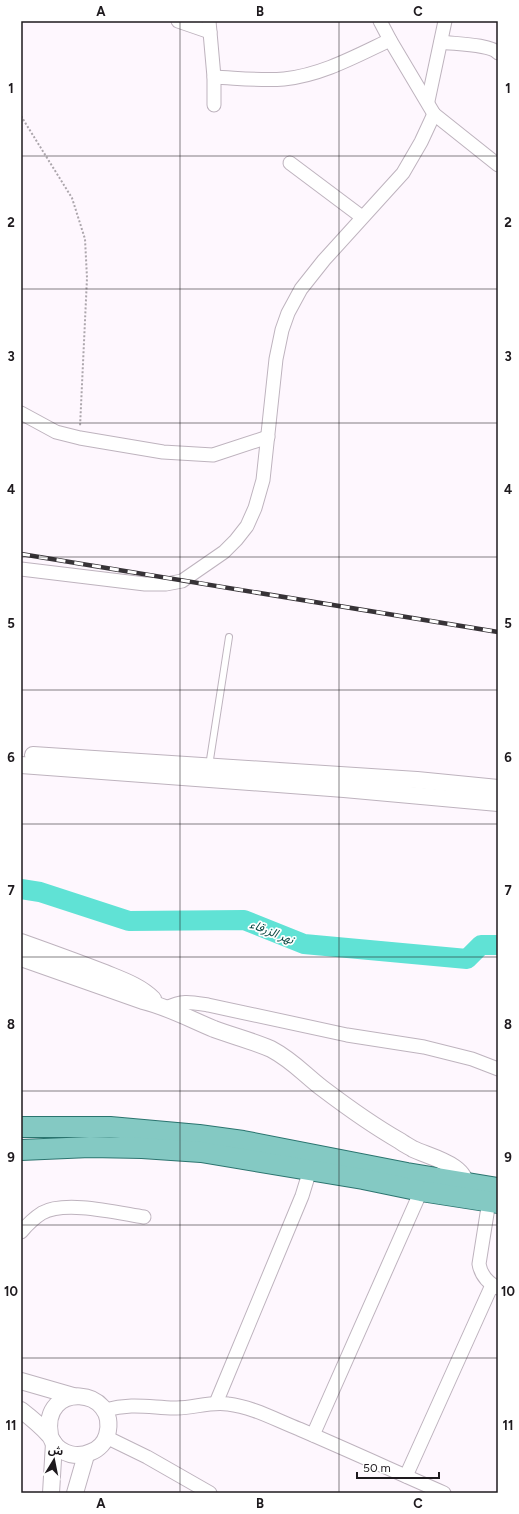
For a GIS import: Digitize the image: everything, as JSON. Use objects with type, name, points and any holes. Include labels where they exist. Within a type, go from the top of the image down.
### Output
[{"type":"main road","points":[[21,1127],[110,1127],[199,1135],[244,1141],[407,1172],[463,1190],[495,1197]]},
{"type":"main road","points":[[21,1150],[90,1147],[142,1148],[201,1152],[310,1170],[421,1191],[463,1190]]},
{"type":"street","points":[[178,21],[210,26],[214,77],[214,105]]},
{"type":"street","points":[[380,21],[390,40],[428,101],[434,114],[498,165]]},
{"type":"street","points":[[428,101],[445,21]]},
{"type":"street","points":[[214,77],[284,79],[304,76],[326,70],[390,40]]},
{"type":"street","points":[[441,42],[488,48],[498,53]]},
{"type":"street","points":[[21,568],[145,584],[166,584],[182,581],[224,552],[236,540],[247,526],[255,508],[263,480],[276,359],[282,330],[288,313],[301,289],[324,260],[403,173],[421,142],[434,114]]},
{"type":"street","points":[[290,163],[362,217]]},
{"type":"street","points":[[21,413],[56,432],[80,438],[163,452],[213,455],[268,437]]},
{"type":"street","points":[[21,754],[161,763],[209,773]]},
{"type":"street","points":[[21,765],[209,773],[417,788],[498,788]]},
{"type":"street","points":[[417,788],[498,802]]},
{"type":"street","points":[[21,942],[135,986],[162,1006],[187,1002],[208,1005],[347,1034],[424,1047],[472,1059],[498,1068]]},
{"type":"street","points":[[21,958],[143,1001],[162,1006],[216,1030],[271,1049],[287,1058],[356,1114],[412,1148],[450,1164],[456,1169],[463,1190]]},
{"type":"street","points":[[407,1172],[416,1165],[416,1153],[412,1148]]},
{"type":"street","points":[[216,1403],[302,1196],[310,1170]]},
{"type":"street","points":[[313,1435],[421,1191]]},
{"type":"street","points":[[406,1476],[495,1286],[480,1271],[479,1264],[495,1197]]},
{"type":"street","points":[[21,1232],[43,1213],[56,1208],[75,1207],[144,1217]]},
{"type":"street","points":[[21,1381],[73,1396]]},
{"type":"street","points":[[21,1410],[52,1439],[60,1449],[68,1454],[77,1456],[86,1455],[101,1445],[109,1428],[108,1419],[104,1410],[94,1400],[80,1395],[65,1399],[52,1410],[48,1422],[52,1439],[53,1473],[51,1493]]},
{"type":"street","points":[[104,1410],[135,1405],[185,1408],[216,1403],[228,1404],[252,1410],[313,1435],[444,1493]]},
{"type":"street","points":[[106,1437],[147,1457],[210,1493]]},
{"type":"street","points":[[75,1493],[86,1455]]},
{"type":"lane","points":[[209,773],[229,637]]},
{"type":"path","points":[[21,116],[72,198],[85,239],[87,278],[80,438]]},
{"type":"waterway","name":"نهر الزرقاء","points":[[21,889],[40,892],[129,921],[244,920],[304,944],[467,959],[481,945],[498,945]]},
{"type":"railway","points":[[21,554],[498,632]]}]
